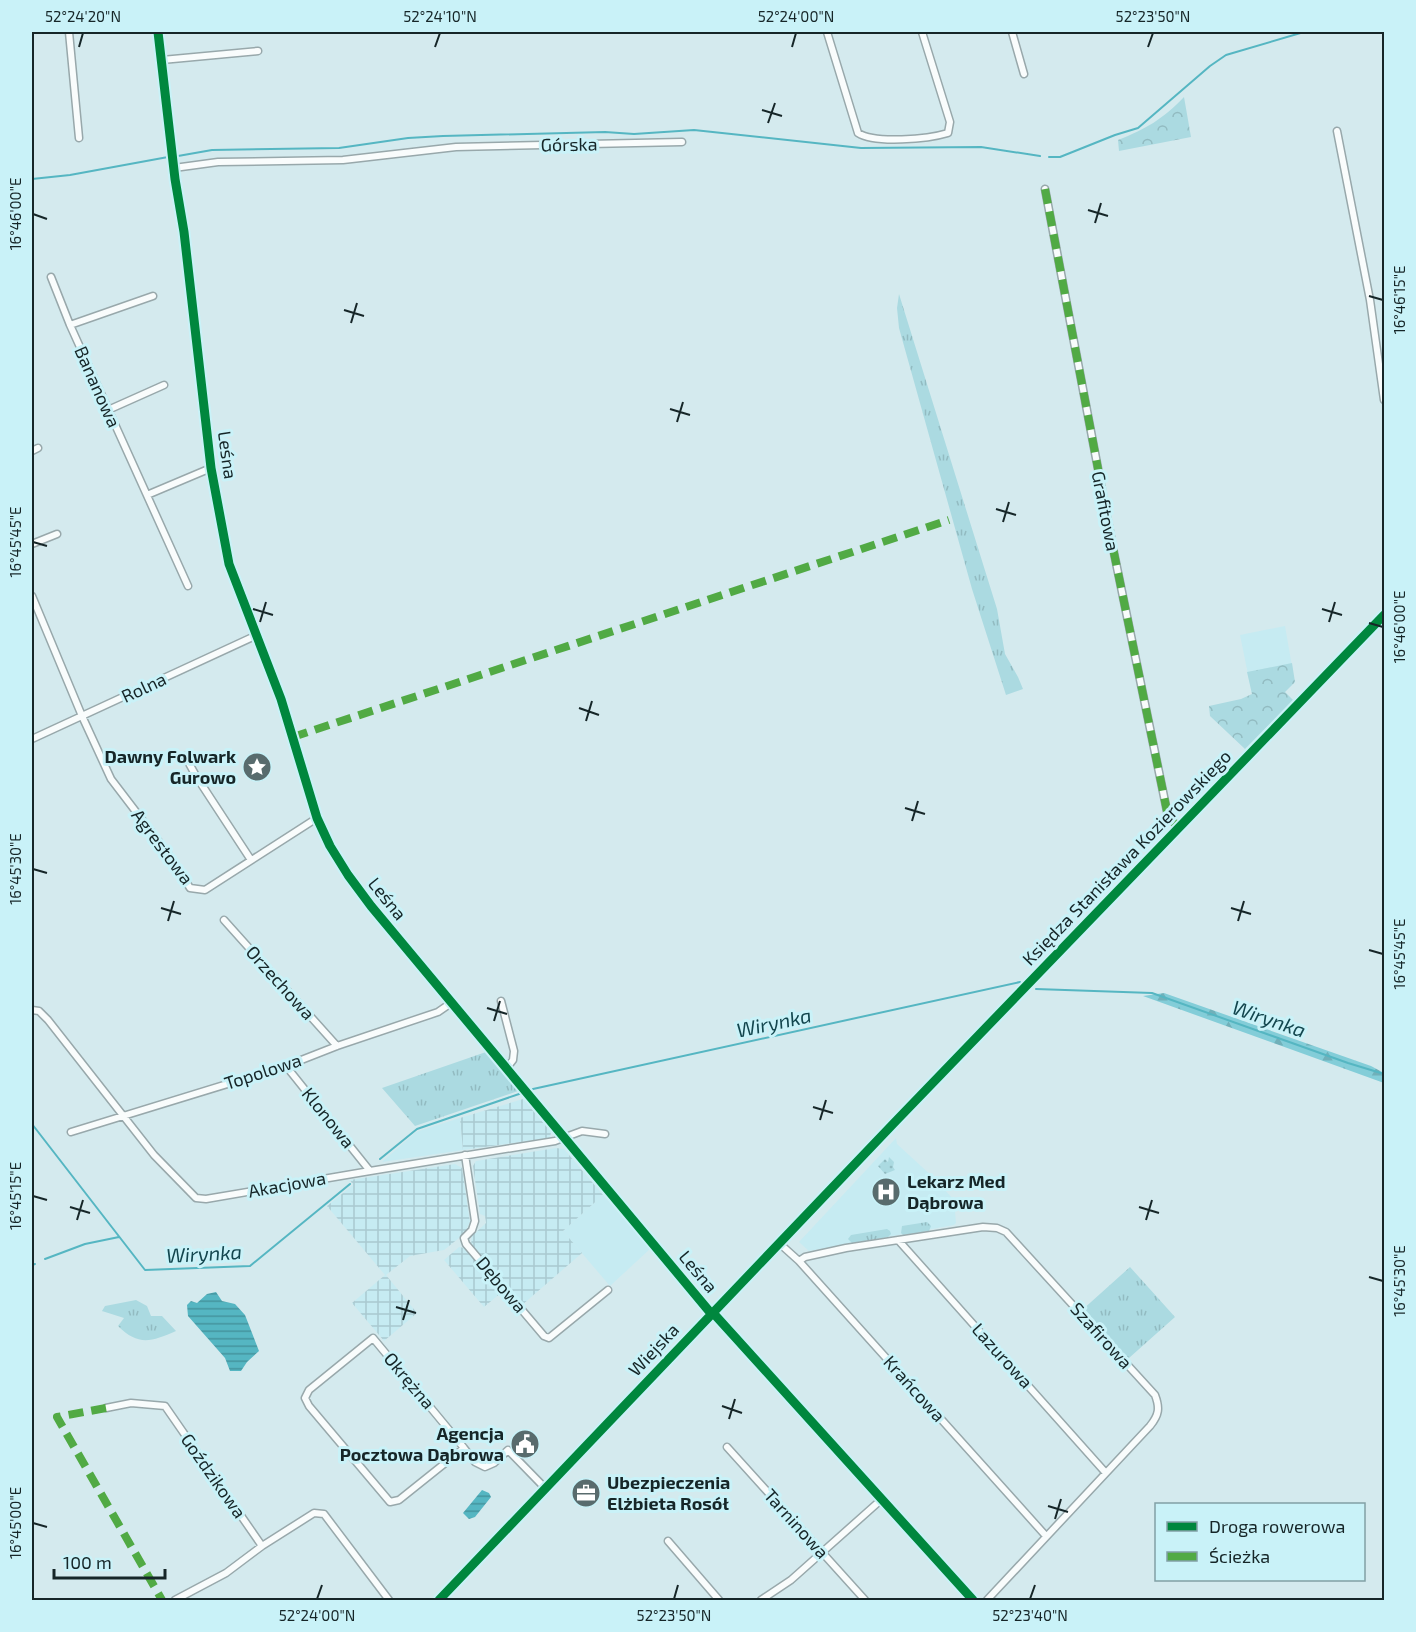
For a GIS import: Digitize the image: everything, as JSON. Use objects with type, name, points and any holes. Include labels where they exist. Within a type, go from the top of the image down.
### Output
[{"type":"street","points":[[69,32],[79,138]]},
{"type":"street","name":"Leśna","points":[[159,32],[211,468],[230,564],[286,715],[317,818],[330,846],[348,875],[451,1003],[712,1314],[973,1600]]},
{"type":"street","points":[[826,32],[858,133],[870,138],[914,138],[948,133],[951,126],[922,32]]},
{"type":"street","points":[[1012,32],[1024,74]]},
{"type":"street","points":[[162,60],[258,51]]},
{"type":"street","points":[[1337,131],[1370,300],[1384,400]]},
{"type":"street","name":"Górska","points":[[174,168],[218,162],[344,160],[456,147],[682,142]]},
{"type":"street","name":"Grafitowa","points":[[1045,189],[1132,645],[1168,816],[1179,828]]},
{"type":"street","name":"Bananowa","points":[[51,277],[70,325],[188,586]]},
{"type":"street","points":[[70,325],[153,296]]},
{"type":"street","points":[[108,410],[164,385]]},
{"type":"street","points":[[147,495],[211,468]]},
{"type":"street","points":[[32,544],[57,534]]},
{"type":"street","name":"Agrestowa","points":[[32,596],[111,779],[169,855],[190,888],[205,890],[317,818]]},
{"type":"street","name":"Księdza Stanisława Kozierowskiego","points":[[894,1123],[1384,615]]},
{"type":"street","name":"Rolna","points":[[32,739],[257,635]]},
{"type":"street","points":[[185,756],[251,860]]},
{"type":"street","name":"Orzechowa","points":[[224,920],[337,1046]]},
{"type":"street","points":[[501,1001],[514,1051],[513,1060],[506,1069]]},
{"type":"street","name":"Topolowa","points":[[71,1132],[286,1066],[438,1012],[451,1003]]},
{"type":"street","name":"Akacjowa","points":[[32,1010],[39,1011],[48,1020],[154,1155],[196,1198],[206,1200],[555,1141],[582,1131],[604,1134]]},
{"type":"street","name":"Klonowa","points":[[286,1066],[370,1171]]},
{"type":"street","name":"Wiejska","points":[[439,1600],[894,1123]]},
{"type":"street","name":"Dębowa","points":[[465,1155],[475,1221],[472,1230],[464,1238],[466,1244],[544,1336],[549,1338],[608,1290]]},
{"type":"street","name":"Szafirowa","points":[[799,1261],[805,1257],[846,1248],[983,1227],[997,1227],[1006,1232],[1155,1395],[1159,1406],[1157,1416],[987,1600]]},
{"type":"street","name":"Lazurowa","points":[[899,1240],[1105,1472]]},
{"type":"street","name":"Krańcowa","points":[[779,1243],[799,1261],[1046,1536]]},
{"type":"street","name":"Okrężna","points":[[464,1448],[399,1500],[390,1502],[309,1406],[305,1398],[309,1390],[373,1338],[464,1448],[475,1462],[485,1467],[494,1463],[508,1450],[546,1488]]},
{"type":"street","name":"Goździkowa","points":[[106,1408],[131,1403],[165,1406],[262,1546]]},
{"type":"street","name":"Tarninowa","points":[[727,1447],[865,1600]]},
{"type":"street","points":[[761,1600],[791,1580],[882,1499]]},
{"type":"street","points":[[175,1600],[226,1573],[262,1546],[314,1513],[324,1514],[389,1600]]},
{"type":"street","points":[[668,1541],[719,1600]]},
{"type":"shaded area","points":[[1285,626],[1293,672],[1252,694],[1240,635]]},
{"type":"shaded area","points":[[523,1099],[551,1132],[550,1138],[463,1150],[460,1118]]},
{"type":"shaded area","points":[[460,1118],[463,1150],[382,1162],[416,1132]]},
{"type":"shaded area","points":[[896,1138],[897,1144],[954,1200],[956,1223],[809,1251],[799,1242]]},
{"type":"shaded area","points":[[556,1148],[564,1149],[603,1195],[563,1231],[582,1253],[522,1305],[471,1245],[472,1236],[486,1223],[485,1216],[480,1214],[473,1166],[476,1161]]},
{"type":"shaded area","points":[[455,1164],[462,1168],[470,1222],[464,1234],[444,1250],[410,1256],[386,1275],[417,1313],[384,1341],[352,1303],[385,1275],[327,1206],[353,1185],[350,1180]]},
{"type":"shaded area","points":[[603,1195],[650,1249],[610,1286],[563,1231]]},
{"type":"shaded area","points":[[459,1247],[465,1248],[502,1292],[484,1307],[444,1260]]},
{"type":"shaded area","points":[[216,1292],[222,1301],[235,1304],[245,1315],[259,1351],[241,1371],[230,1371],[225,1358],[188,1316],[187,1305],[191,1301],[197,1303],[207,1294]]},
{"type":"shaded area","points":[[482,1490],[489,1493],[491,1497],[475,1517],[469,1519],[463,1513]]},
{"type":"green space","points":[[1184,97],[1191,137],[1119,151],[1118,140],[1154,123]]},
{"type":"green space","points":[[899,294],[997,609],[1005,654],[1023,689],[1006,695],[972,589],[899,328],[897,308]]},
{"type":"green space","points":[[1292,663],[1295,682],[1285,692],[1293,700],[1245,749],[1210,716],[1209,706],[1241,699],[1252,694],[1247,672]]},
{"type":"green space","points":[[1164,993],[1371,1066],[1384,1073],[1384,1083],[1143,996]]},
{"type":"green space","points":[[486,1052],[518,1091],[415,1126],[382,1088]]},
{"type":"green space","points":[[889,1157],[894,1162],[895,1170],[885,1174],[878,1166],[885,1159],[888,1162]]},
{"type":"green space","points":[[927,1222],[931,1226],[929,1231],[903,1235],[901,1233],[902,1226]]},
{"type":"green space","points":[[887,1229],[891,1234],[888,1237],[852,1243],[848,1239],[851,1235]]},
{"type":"green space","points":[[1130,1267],[1175,1317],[1129,1358],[1125,1359],[1081,1311]]},
{"type":"green space","points":[[136,1300],[147,1306],[151,1316],[162,1316],[176,1331],[152,1340],[139,1339],[132,1337],[118,1326],[124,1318],[102,1311],[105,1306]]},
{"type":"waterway","points":[[1049,157],[1060,157],[1138,128],[1226,55],[1304,32]]},
{"type":"waterway","points":[[178,156],[212,150],[339,148],[408,138],[443,136],[605,132],[634,134],[694,130],[861,148],[981,147],[1040,156]]},
{"type":"waterway","points":[[32,179],[70,175],[168,157]]},
{"type":"waterway","name":"Wirynka","points":[[533,1089],[1020,982]]},
{"type":"waterway","name":"Wirynka","points":[[1036,989],[1152,993],[1384,1074]]},
{"type":"waterway","name":"Wirynka","points":[[380,1159],[417,1129],[522,1093]]},
{"type":"waterway","name":"Wirynka","points":[[32,1124],[145,1270],[250,1266],[350,1184]]},
{"type":"waterway","points":[[45,1259],[85,1244],[119,1237]]},
{"type":"marked path","points":[[1045,189],[1114,553],[1168,816],[1179,828]]},
{"type":"marked path","points":[[293,737],[949,520]]},
{"type":"marked path","points":[[106,1408],[57,1417],[162,1600]]},
{"type":"cycle path","points":[[158,32],[211,468],[229,564],[281,699],[317,818],[330,846],[371,906],[709,1311],[973,1600]]},
{"type":"cycle path","points":[[439,1600],[894,1123],[1384,615]]},
{"type":"place","name":"Dawny Folwark Gurowo","points":[[257,767]]},
{"type":"place","name":"Lekarz Med Dąbrowa","points":[[886,1192]]},
{"type":"place","name":"Agencja Pocztowa Dąbrowa","points":[[525,1444]]},
{"type":"place","name":"Ubezpieczenia Elżbieta Rosół","points":[[586,1493]]}]
